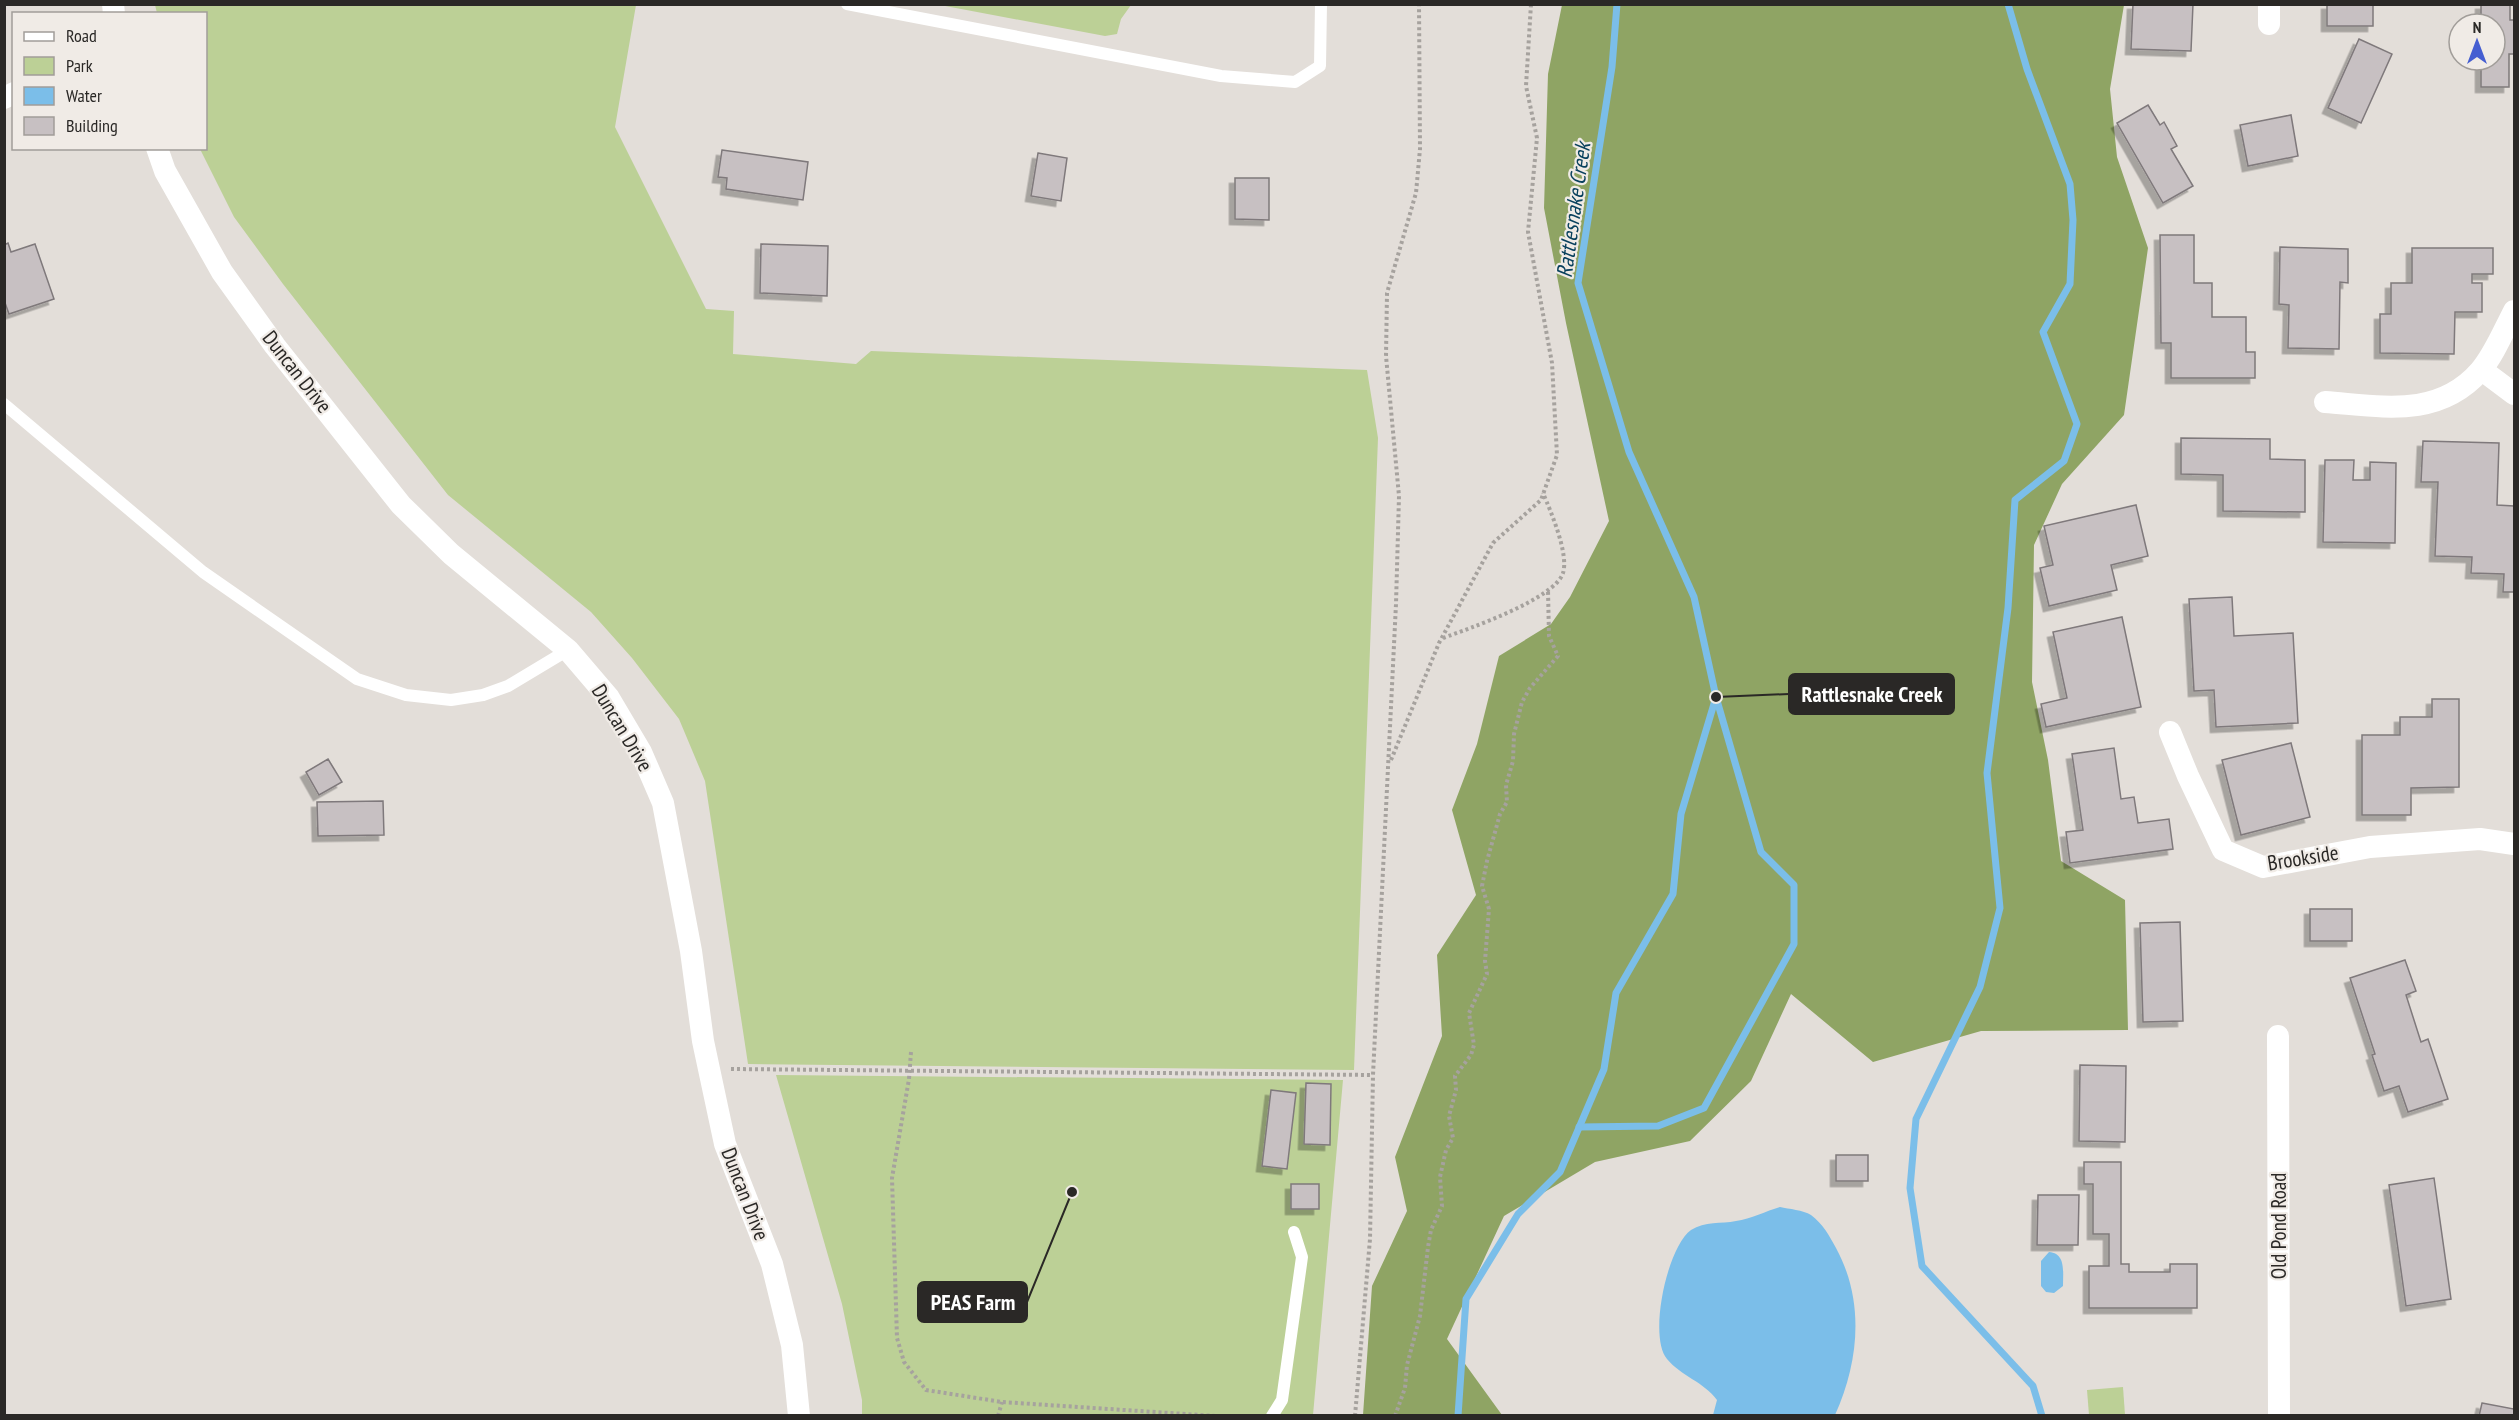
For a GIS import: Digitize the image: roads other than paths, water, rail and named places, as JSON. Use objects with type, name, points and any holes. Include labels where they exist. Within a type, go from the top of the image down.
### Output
[{"type":"street","name":"Duncan Drive","points":[[158,150],[165,171],[222,272],[275,346],[401,505],[451,554],[568,650],[609,698],[641,752],[663,803],[691,951],[709,1069],[725,1144],[772,1264],[792,1345],[799,1416]]},
{"type":"street","points":[[2325,402],[2406,407],[2430,404],[2459,392],[2482,370],[2514,311]]},
{"type":"street","points":[[2482,370],[2514,394]]},
{"type":"street","name":"Brookside","points":[[2170,732],[2223,850],[2263,867],[2370,847],[2480,839],[2514,844]]},
{"type":"street","name":"Old Pond Road","points":[[2278,1036],[2279,1416]]},
{"type":"lane","points":[[847,4],[1221,75],[1295,82],[1320,66],[1321,4]]},
{"type":"lane","points":[[4,404],[203,572],[357,679],[406,695],[451,700],[483,695],[508,686],[568,650]]},
{"type":"lane","points":[[1272,1416],[1282,1400],[1302,1257],[1294,1232]]},
{"type":"water","points":[[1780,1207],[1804,1212],[1815,1218],[1828,1234],[1845,1268],[1855,1310],[1855,1332],[1854,1353],[1843,1395],[1835,1415],[1713,1415],[1717,1400],[1706,1388],[1673,1365],[1662,1348],[1659,1332],[1660,1313],[1668,1272],[1682,1240],[1696,1227],[1742,1220]]},
{"type":"water","points":[[2049,1252],[2058,1256],[2063,1269],[2063,1286],[2054,1293],[2046,1292],[2041,1286],[2041,1261]]},
{"type":"waterway","name":"Rattlesnake Creek","points":[[1458,1416],[1466,1299],[1518,1214],[1560,1172],[1604,1069],[1616,993],[1673,894],[1681,814],[1716,697],[1694,597],[1629,452],[1578,283],[1612,67],[1617,4]]},
{"type":"waterway","points":[[2008,4],[2027,69],[2070,184],[2073,220],[2070,284],[2043,332],[2077,424],[2064,461],[2015,500],[2008,608],[1987,773],[2000,908],[1980,987],[1916,1119],[1910,1188],[1922,1266],[2033,1386],[2042,1416]]},
{"type":"waterway","points":[[1579,1127],[1658,1126],[1704,1108],[1794,944],[1794,885],[1761,852],[1716,697]]},
{"type":"place","name":"Rattlesnake Creek","points":[[1716,697]]},
{"type":"place","name":"PEAS Farm","points":[[1072,1192]]}]
